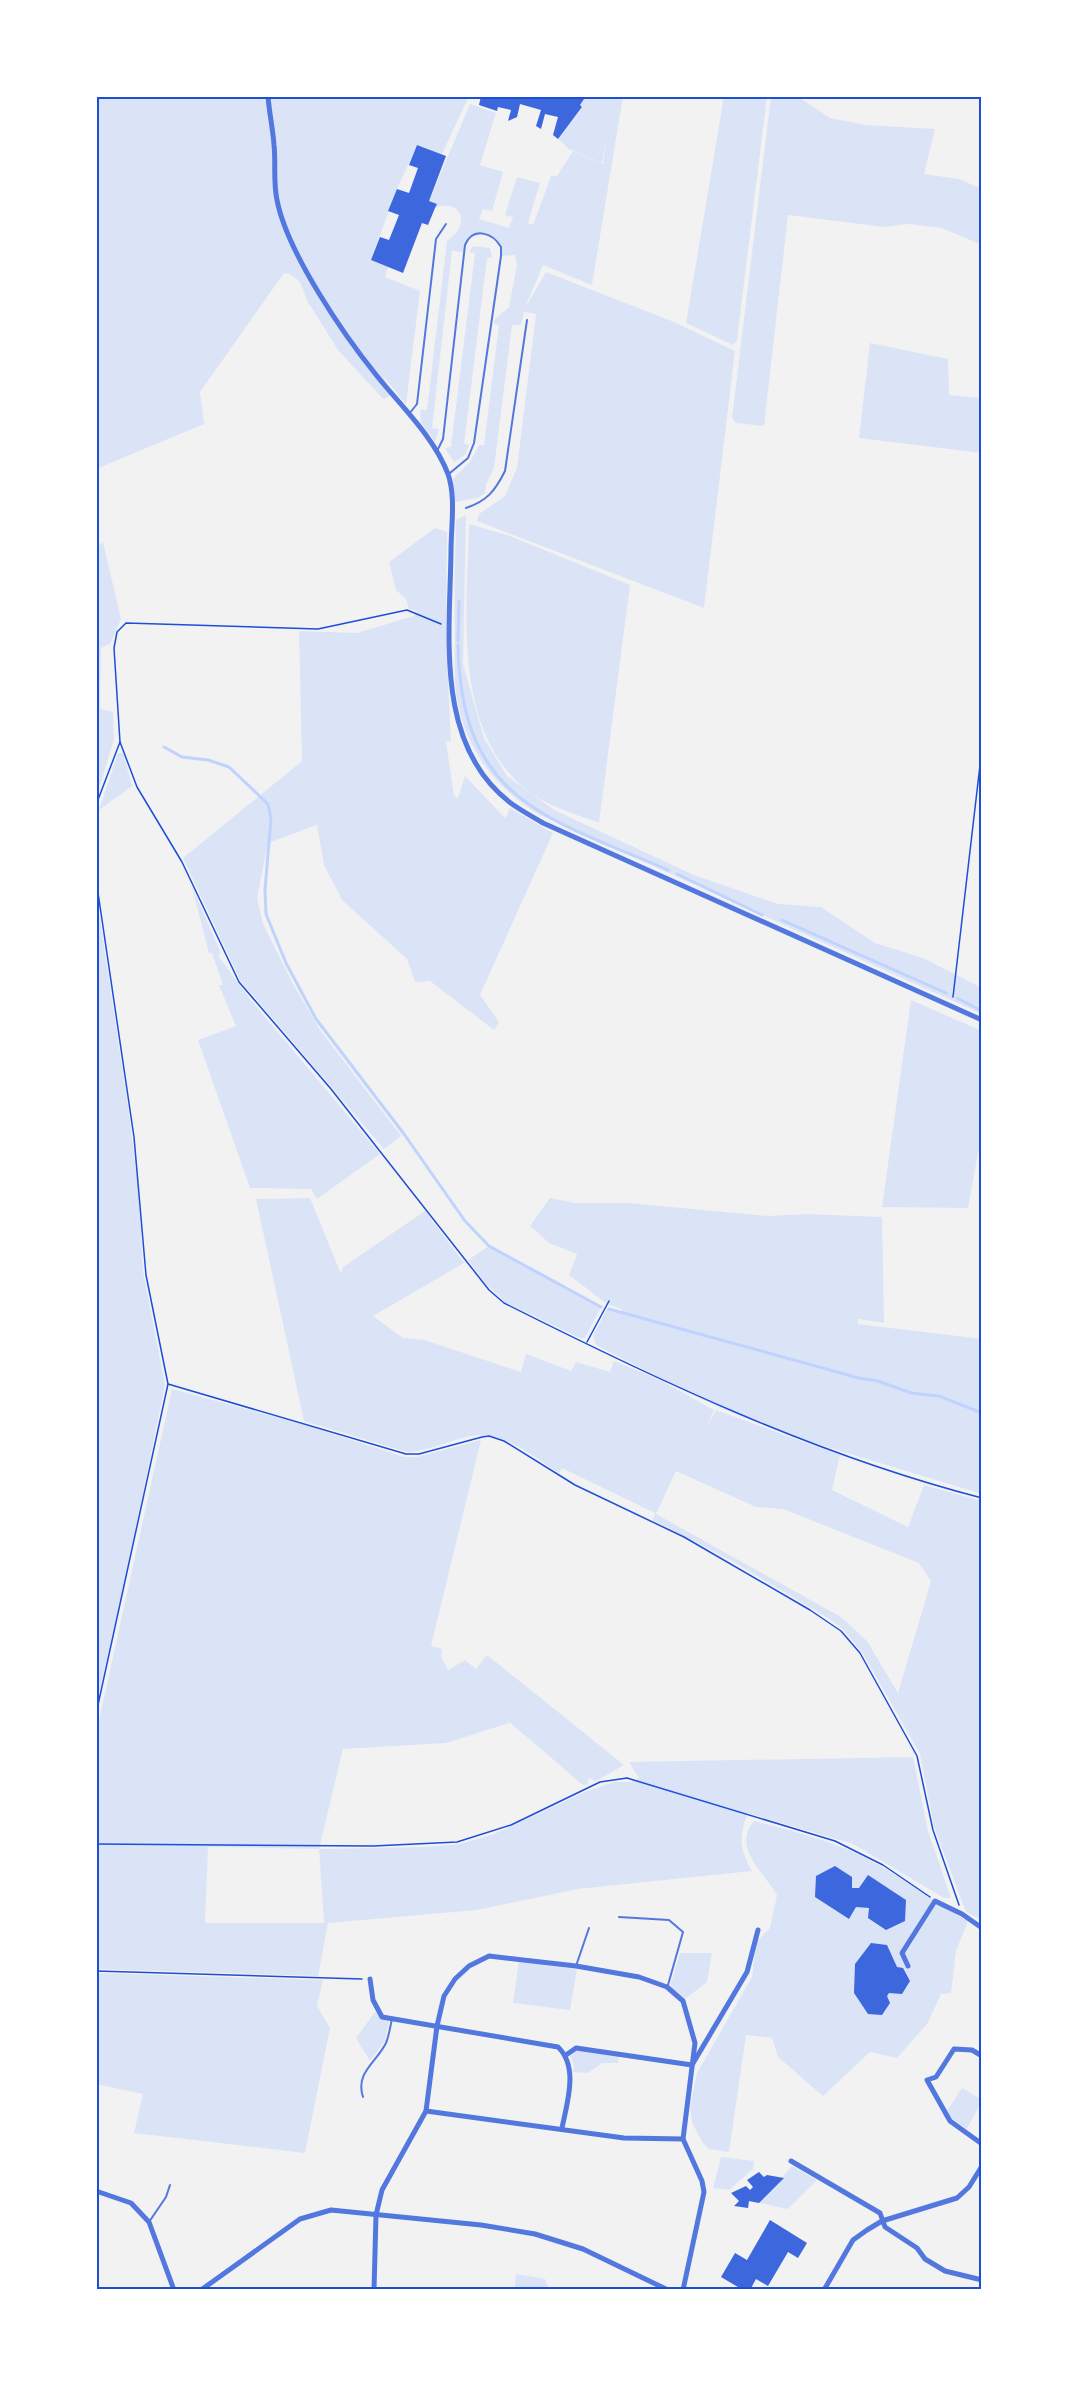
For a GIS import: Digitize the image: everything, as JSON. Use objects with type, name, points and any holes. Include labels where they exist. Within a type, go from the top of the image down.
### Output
[{"type":"street","points":[[268,96],[274,145],[276,199],[294,246],[335,319],[377,376],[409,414],[436,452],[448,475],[452,521],[450,629],[453,705],[461,732],[483,773],[512,803],[543,823],[982,1020]]},
{"type":"street","points":[[908,1966],[902,1953],[935,1901],[962,1914],[982,1928]]},
{"type":"street","points":[[692,2065],[747,1972],[758,1930]]},
{"type":"street","points":[[374,2290],[376,2215],[382,2190],[426,2111],[437,2026],[444,1996],[455,1979],[469,1966],[489,1956],[576,1966],[639,1977],[667,1987],[683,2001],[695,2043],[683,2139],[702,2181],[704,2192],[683,2290]]},
{"type":"street","points":[[370,1979],[372,2000],[382,2017],[548,2044],[558,2048],[566,2055],[571,2067],[562,2128]]},
{"type":"street","points":[[566,2055],[576,2048],[692,2065]]},
{"type":"street","points":[[982,2056],[972,2050],[954,2049],[936,2077],[927,2080],[950,2121],[982,2144]]},
{"type":"street","points":[[426,2111],[624,2138],[683,2139]]},
{"type":"street","points":[[791,2161],[880,2213],[885,2227],[917,2248],[925,2259],[945,2271],[982,2280]]},
{"type":"street","points":[[824,2290],[854,2240],[882,2221],[957,2198],[969,2187],[982,2166]]},
{"type":"street","points":[[96,2191],[131,2203],[149,2222],[174,2290]]},
{"type":"street","points":[[201,2290],[300,2219],[331,2210],[481,2225],[535,2234],[583,2249],[668,2290]]},
{"type":"lane","points":[[409,414],[417,404],[436,239],[446,224]]},
{"type":"lane","points":[[436,452],[443,439],[465,244],[471,236],[478,233],[489,235],[501,247],[501,256],[474,443],[468,458],[448,475]]},
{"type":"lane","points":[[466,508],[481,503],[494,493],[505,471],[527,320]]},
{"type":"lane","points":[[619,1917],[669,1920],[683,1932],[667,1987]]},
{"type":"lane","points":[[576,1966],[589,1928]]},
{"type":"lane","points":[[363,2097],[361,2078],[387,2042],[392,2019]]},
{"type":"lane","points":[[149,2222],[166,2197],[170,2186]]},
{"type":"path","points":[[450,629],[430,618],[407,610],[318,628],[126,623],[117,632],[114,648],[120,742],[137,787],[182,862],[239,982],[264,1014],[338,1097],[489,1290],[504,1303],[716,1406],[846,1455],[982,1498]]},
{"type":"path","points":[[96,805],[120,742]]},
{"type":"path","points":[[952,1006],[982,748]]},
{"type":"path","points":[[96,879],[134,1137],[146,1275],[168,1384],[96,1714]]},
{"type":"path","points":[[586,1343],[609,1301]]},
{"type":"path","points":[[168,1384],[406,1454],[419,1454],[482,1437],[504,1441],[575,1485],[684,1537],[810,1610],[841,1632],[860,1653],[917,1756],[933,1830],[962,1914]]},
{"type":"path","points":[[96,1844],[373,1846],[457,1842],[511,1825],[600,1782],[627,1778],[835,1841],[883,1865],[935,1901]]},
{"type":"path","points":[[96,1971],[370,1979]]},
{"type":"shaded area","points":[[96,96],[469,96],[442,154],[417,145],[397,189],[371,260],[388,267],[385,277],[420,291],[406,404],[383,376],[392,395],[383,399],[338,350],[308,302],[300,282],[290,274],[284,273],[200,392],[204,424],[96,469]]},
{"type":"shaded area","points":[[586,96],[623,96],[592,285],[543,265],[525,308],[546,272],[674,322],[735,351],[704,608],[477,521],[479,514],[505,496],[517,468],[536,314],[524,312],[521,325],[512,325],[494,468],[486,484],[485,493],[478,498],[455,502],[453,479],[470,462],[479,445],[484,445],[499,325],[494,324],[494,320],[509,307],[517,265],[515,255],[501,256],[501,247],[498,242],[486,234],[467,240],[464,252],[452,251],[432,428],[439,429],[435,442],[421,423],[420,410],[427,410],[447,241],[455,234],[461,220],[457,210],[444,206],[435,208],[436,204],[429,201],[470,104],[496,113],[480,165],[503,172],[492,211],[483,209],[479,219],[509,228],[513,217],[505,215],[517,177],[540,183],[528,223],[533,225],[551,176],[557,176],[573,151],[603,164],[606,139],[602,163],[569,149],[558,139],[583,107],[580,104]]},
{"type":"shaded area","points":[[724,96],[767,96],[737,340],[733,345],[686,323]]},
{"type":"shaded area","points":[[771,96],[797,96],[830,118],[866,125],[935,129],[924,174],[959,179],[982,189],[982,245],[942,228],[908,224],[884,227],[788,215],[764,426],[736,423],[732,418]]},
{"type":"shaded area","points":[[473,246],[490,248],[492,258],[487,258],[464,444],[469,445],[465,455],[454,462],[445,448],[451,447],[475,253],[469,252]]},
{"type":"shaded area","points":[[870,343],[948,359],[949,395],[982,398],[982,453],[859,438]]},
{"type":"shaded area","points":[[466,515],[463,664],[484,738],[507,776],[554,810],[694,875],[778,904],[821,907],[875,943],[923,958],[982,988],[982,1014],[540,815],[498,782],[477,754],[469,738],[455,688],[456,520]]},
{"type":"shaded area","points":[[469,524],[510,536],[630,585],[599,823],[550,804],[524,788],[501,762],[485,733],[474,700],[469,665],[467,592]]},
{"type":"shaded area","points":[[435,528],[447,532],[446,640],[451,741],[446,741],[454,796],[458,798],[465,776],[505,818],[510,808],[553,833],[480,995],[499,1022],[494,1030],[430,981],[415,982],[407,959],[342,900],[324,865],[317,825],[268,843],[257,898],[263,924],[292,982],[320,1030],[401,1136],[384,1149],[240,980],[183,858],[302,761],[299,631],[357,633],[414,616],[417,611],[409,609],[406,599],[396,590],[389,562]]},
{"type":"shaded area","points":[[103,542],[121,619],[110,644],[101,648],[100,709],[113,712],[114,739],[96,799],[96,548]]},
{"type":"shaded area","points":[[118,753],[123,753],[132,786],[99,810]]},
{"type":"shaded area","points":[[192,887],[220,951],[219,957],[250,999],[380,1154],[317,1199],[311,1189],[250,1188],[198,1040],[236,1026],[219,985],[223,985],[212,953],[209,953]]},
{"type":"shaded area","points":[[96,893],[130,1120],[139,1195],[143,1271],[165,1385],[123,1590],[96,1705],[96,1476],[104,1477],[96,1475]]},
{"type":"shaded area","points":[[911,1000],[982,1031],[982,1131],[968,1208],[882,1207]]},
{"type":"shaded area","points":[[310,1198],[341,1274],[343,1267],[425,1211],[464,1263],[373,1316],[403,1338],[424,1340],[521,1372],[526,1354],[571,1371],[576,1362],[610,1372],[614,1361],[658,1379],[714,1410],[705,1430],[716,1410],[840,1455],[832,1490],[908,1527],[924,1485],[982,1501],[982,1920],[966,1912],[934,1827],[920,1754],[862,1652],[842,1628],[730,1560],[653,1520],[655,1513],[562,1468],[559,1473],[526,1451],[504,1440],[479,1435],[407,1452],[304,1421],[256,1199]],"holes":[[[676,1471],[756,1507],[783,1509],[919,1563],[931,1581],[898,1693],[867,1641],[841,1617],[656,1514]]]},
{"type":"shaded area","points":[[550,1198],[575,1203],[629,1203],[767,1216],[808,1214],[882,1217],[884,1323],[858,1319],[858,1324],[982,1339],[982,1494],[814,1443],[716,1406],[596,1345],[593,1336],[607,1309],[626,1314],[621,1309],[607,1304],[569,1275],[577,1254],[549,1243],[530,1226]]},
{"type":"shaded area","points":[[489,1246],[601,1307],[585,1338],[580,1338],[505,1302],[485,1283],[468,1260]]},
{"type":"shaded area","points":[[172,1389],[305,1425],[404,1457],[417,1457],[481,1440],[431,1646],[442,1649],[441,1656],[448,1670],[465,1660],[476,1669],[487,1655],[624,1765],[596,1781],[588,1778],[588,1784],[583,1785],[507,1720],[509,1723],[446,1743],[343,1749],[319,1849],[460,1844],[494,1834],[585,1792],[614,1782],[631,1782],[639,1778],[629,1762],[913,1757],[928,1831],[951,1898],[944,1898],[853,1844],[748,1813],[742,1843],[752,1871],[578,1889],[477,1910],[328,1923],[318,1976],[96,1969],[96,1734]],"holes":[[[208,1847],[319,1849],[324,1923],[205,1923]]]},
{"type":"shaded area","points":[[754,1821],[823,1841],[862,1856],[968,1921],[956,1951],[951,1993],[941,1994],[927,2024],[897,2058],[870,2052],[823,2096],[778,2057],[772,2038],[746,2035],[729,2152],[709,2149],[703,2143],[692,2123],[690,2107],[697,2073],[752,1977],[756,1942],[770,1928],[777,1895],[752,1860],[748,1850],[746,1841],[748,1831]]},
{"type":"shaded area","points":[[680,1953],[712,1953],[707,1982],[685,1999],[670,1986]]},
{"type":"shaded area","points":[[519,1961],[577,1969],[570,2010],[513,2003]]},
{"type":"shaded area","points":[[96,1973],[323,1980],[317,2006],[330,2028],[305,2153],[134,2133],[143,2094],[96,2084]]},
{"type":"shaded area","points":[[375,2012],[389,2021],[385,2041],[370,2061],[356,2038]]},
{"type":"shaded area","points":[[576,2050],[619,2055],[618,2063],[602,2063],[588,2073],[573,2072],[574,2065],[570,2056]]},
{"type":"shaded area","points":[[962,2088],[982,2100],[967,2129],[952,2119],[947,2111]]},
{"type":"shaded area","points":[[721,2157],[754,2161],[753,2169],[729,2190],[713,2188]]},
{"type":"shaded area","points":[[792,2166],[817,2180],[788,2209],[759,2203]]},
{"type":"shaded area","points":[[516,2274],[545,2279],[549,2290],[515,2288]]},
{"type":"building","points":[[481,96],[586,96],[580,105],[582,107],[558,139],[553,135],[558,117],[545,114],[541,129],[536,126],[541,110],[520,104],[517,117],[508,121],[511,110],[498,107],[497,111],[479,105]]},
{"type":"building","points":[[417,145],[446,156],[429,201],[437,204],[428,225],[422,223],[403,273],[371,260],[380,237],[389,240],[399,215],[388,211],[397,189],[409,193],[418,168],[409,165]]},
{"type":"building","points":[[835,1866],[852,1877],[852,1888],[859,1888],[868,1875],[906,1900],[905,1921],[886,1930],[868,1918],[869,1908],[856,1907],[849,1919],[815,1897],[816,1876]]},
{"type":"building","points":[[871,1943],[887,1945],[897,1967],[903,1968],[910,1981],[902,1994],[889,1993],[887,1996],[890,2003],[882,2015],[868,2014],[854,1993],[855,1964]]},
{"type":"building","points":[[759,2172],[764,2177],[767,2175],[784,2178],[759,2203],[749,2201],[748,2208],[734,2206],[739,2201],[731,2193],[746,2186],[750,2190],[753,2187],[747,2180]]},
{"type":"building","points":[[770,2220],[807,2243],[798,2258],[788,2252],[768,2286],[756,2279],[750,2290],[743,2290],[721,2277],[735,2253],[747,2260]]},
{"type":"waterway","points":[[458,641],[459,601]]},
{"type":"waterway","points":[[458,645],[463,697],[475,738],[493,770],[518,796],[548,816],[583,834],[668,870]]},
{"type":"waterway","points":[[164,747],[182,757],[208,760],[229,767],[268,804],[271,819],[265,890],[266,914],[286,963],[316,1019],[404,1134],[465,1221],[489,1246],[601,1307]]},
{"type":"waterway","points":[[677,874],[762,915]]},
{"type":"waterway","points":[[782,920],[946,993]]},
{"type":"waterway","points":[[957,998],[982,1011]]},
{"type":"waterway","points":[[609,1309],[859,1378],[878,1381],[911,1393],[939,1396],[982,1413]]}]
